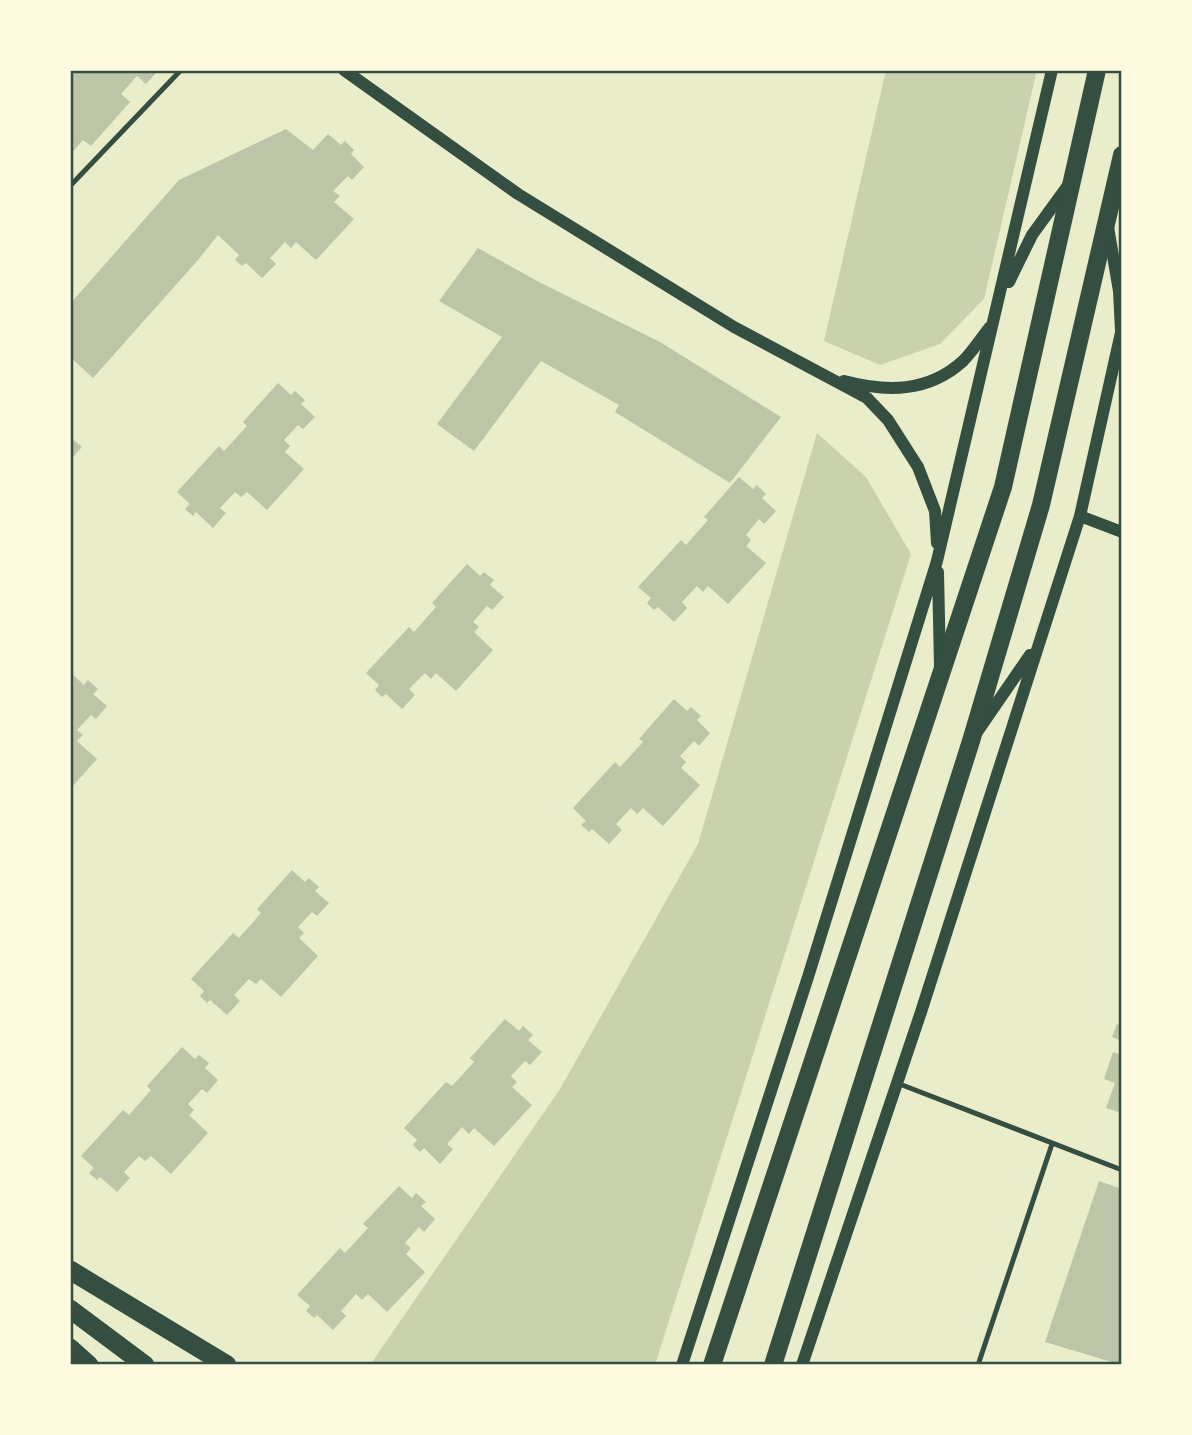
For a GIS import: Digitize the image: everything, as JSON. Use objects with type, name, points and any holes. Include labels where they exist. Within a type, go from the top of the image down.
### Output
[{"type":"highway","points":[[70,1270],[227,1365]]},
{"type":"highway","points":[[70,1309],[145,1365]]},
{"type":"highway","points":[[70,1348],[89,1365]]},
{"type":"main road","points":[[712,1365],[1003,487],[1052,259],[1097,70]]},
{"type":"main road","points":[[773,1365],[971,741],[1041,505],[1122,155]]},
{"type":"street","points":[[344,70],[518,194],[734,327],[867,398],[888,420],[906,446],[928,488],[935,511],[940,678]]},
{"type":"street","points":[[682,1365],[937,561],[1052,70]]},
{"type":"street","points":[[999,302],[1032,235],[1073,178]]},
{"type":"street","points":[[802,1365],[897,1083],[1080,516],[1122,329],[1119,290],[1107,221]]},
{"type":"street","points":[[823,375],[878,388],[896,389],[932,381],[962,362],[994,321]]},
{"type":"street","points":[[1080,516],[1122,532]]},
{"type":"street","points":[[971,741],[1040,640]]},
{"type":"lane","points":[[70,186],[181,70]]},
{"type":"lane","points":[[897,1083],[1122,1170]]},
{"type":"lane","points":[[978,1365],[1052,1144]]},
{"type":"green space","points":[[886,70],[1037,70],[984,299],[940,344],[880,365],[824,341]]},
{"type":"green space","points":[[817,433],[866,477],[911,554],[655,1365],[370,1365],[560,1089],[698,844]]},
{"type":"building","points":[[70,70],[81,73],[84,70],[159,70],[146,84],[137,76],[121,94],[130,102],[91,146],[83,140],[70,155]]},
{"type":"building","points":[[286,129],[313,150],[328,134],[341,145],[345,141],[354,150],[351,154],[364,167],[352,180],[348,176],[333,191],[340,196],[334,202],[354,219],[316,260],[296,242],[291,248],[285,242],[270,258],[276,264],[262,278],[246,263],[242,266],[235,260],[239,255],[218,235],[93,378],[70,357],[70,304],[179,180]]},
{"type":"building","points":[[478,248],[537,281],[660,342],[781,417],[730,483],[615,412],[619,405],[541,361],[474,451],[437,424],[502,337],[439,301]]},
{"type":"building","points":[[278,383],[291,395],[295,391],[305,400],[301,404],[315,417],[303,429],[298,425],[284,440],[290,446],[285,452],[304,469],[267,510],[247,492],[241,497],[235,492],[220,508],[226,513],[213,528],[196,512],[193,516],[185,509],[190,504],[177,492],[219,446],[224,451],[247,426],[243,422]]},
{"type":"building","points":[[70,437],[82,447],[70,460]]},
{"type":"building","points":[[739,477],[753,489],[757,485],[766,494],[762,498],[776,511],[764,524],[759,519],[746,535],[751,540],[746,546],[766,563],[728,604],[708,586],[703,592],[697,586],[682,602],[687,608],[674,622],[658,607],[654,610],[647,603],[651,598],[638,587],[681,540],[686,545],[708,520],[704,517]]},
{"type":"building","points":[[467,564],[480,576],[484,572],[494,580],[490,585],[504,597],[492,610],[487,606],[473,622],[479,627],[474,632],[493,650],[456,691],[436,673],[431,679],[425,673],[409,689],[415,695],[402,709],[386,694],[382,697],[375,690],[379,685],[366,673],[409,627],[414,632],[436,607],[432,603]]},
{"type":"building","points":[[70,672],[84,685],[88,680],[98,689],[93,694],[107,706],[96,719],[91,715],[77,730],[83,735],[77,741],[97,759],[70,789]]},
{"type":"building","points":[[674,699],[687,711],[691,707],[701,716],[697,720],[710,733],[699,746],[694,741],[680,756],[686,762],[681,768],[700,785],[663,826],[643,808],[637,814],[631,808],[616,824],[622,830],[609,844],[592,829],[589,832],[581,825],[586,821],[573,808],[615,762],[620,767],[643,742],[639,739]]},
{"type":"building","points":[[292,870],[305,882],[309,878],[319,887],[315,891],[329,903],[317,916],[312,912],[298,927],[304,933],[299,938],[318,956],[281,997],[261,979],[256,984],[249,979],[234,995],[240,1001],[227,1015],[210,1000],[207,1003],[200,996],[204,991],[191,979],[233,933],[239,938],[261,913],[257,909]]},
{"type":"building","points":[[505,1019],[519,1031],[523,1026],[533,1035],[528,1040],[542,1052],[530,1065],[525,1061],[511,1076],[517,1082],[512,1087],[532,1105],[494,1146],[474,1128],[469,1134],[462,1127],[447,1144],[453,1149],[440,1164],[424,1148],[420,1152],[413,1145],[417,1140],[404,1128],[446,1082],[452,1086],[474,1062],[470,1058]]},
{"type":"building","points":[[1117,1024],[1122,1026],[1122,1041],[1112,1037]]},
{"type":"building","points":[[182,1047],[195,1059],[199,1055],[209,1063],[205,1068],[218,1080],[207,1093],[202,1089],[188,1104],[194,1110],[189,1115],[208,1133],[171,1174],[151,1156],[145,1161],[139,1156],[124,1172],[130,1178],[117,1192],[100,1177],[97,1180],[89,1173],[94,1168],[81,1156],[123,1110],[129,1115],[151,1090],[147,1086]]},
{"type":"building","points":[[1113,1052],[1122,1055],[1122,1113],[1106,1108],[1115,1083],[1104,1079]]},
{"type":"building","points":[[1099,1181],[1122,1189],[1122,1365],[1045,1342]]},
{"type":"building","points":[[399,1186],[412,1198],[416,1193],[426,1202],[421,1206],[435,1219],[424,1232],[419,1227],[405,1243],[411,1248],[406,1254],[425,1272],[387,1312],[368,1294],[362,1300],[356,1294],[341,1311],[346,1316],[333,1330],[317,1315],[314,1318],[306,1311],[310,1306],[297,1295],[340,1248],[345,1253],[368,1228],[363,1224]]}]
